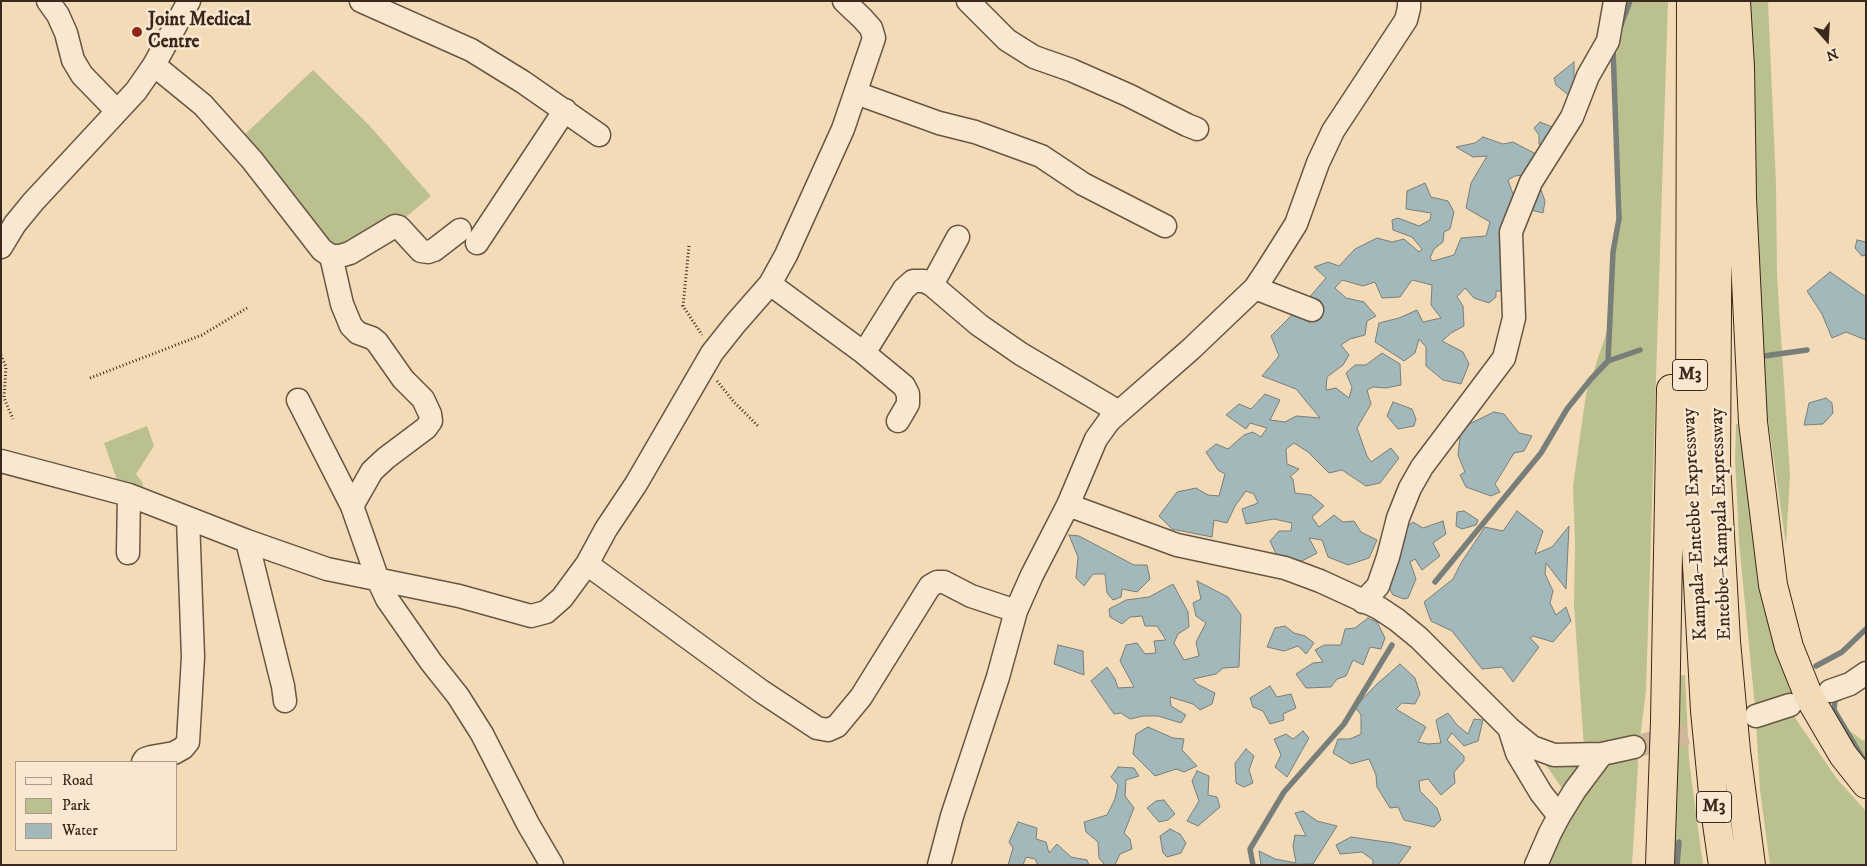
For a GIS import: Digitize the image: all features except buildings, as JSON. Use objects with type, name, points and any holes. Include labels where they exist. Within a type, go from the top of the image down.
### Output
[{"type":"highway","points":[[1660,865],[1668,545],[1672,262],[1677,130],[1677,1]]},
{"type":"highway","name":"Kampala–Entebbe Expressway","points":[[1691,1],[1690,437],[1705,711],[1714,803],[1723,865]]},
{"type":"highway","name":"Entebbe–Kampala Expressway","points":[[1719,1],[1716,463],[1726,641],[1736,751],[1751,865]]},
{"type":"highway","points":[[1736,1],[1740,67],[1742,198],[1752,404],[1773,585],[1789,647],[1809,697],[1844,755],[1866,784]]},
{"type":"street","points":[[48,1],[66,33],[73,60],[82,75],[117,111]]},
{"type":"street","points":[[1,247],[15,224],[33,202],[136,91],[154,65],[189,1]]},
{"type":"street","points":[[361,1],[471,50],[599,135]]},
{"type":"street","points":[[1,461],[129,495],[247,541],[326,569],[459,596],[531,616],[546,612],[562,598],[587,564],[606,529],[636,484],[709,359],[735,324],[770,284],[786,255],[843,129],[874,38],[871,28],[844,1]]},
{"type":"street","points":[[968,1],[1007,40],[1034,57],[1128,95],[1187,125],[1197,128]]},
{"type":"street","points":[[939,865],[952,816],[998,677],[1016,611],[1068,505],[1096,439],[1109,421],[1255,288],[1296,224],[1318,163],[1332,131],[1406,20],[1409,1]]},
{"type":"street","points":[[1363,602],[1378,586],[1398,518],[1410,488],[1422,467],[1504,358],[1514,318],[1511,232],[1531,182],[1572,117],[1588,76],[1608,41],[1615,1]]},
{"type":"street","points":[[154,65],[203,106],[252,160],[322,250],[331,256],[350,253],[396,226],[400,226],[421,251],[428,252],[468,237],[564,110]]},
{"type":"street","points":[[856,93],[939,123],[975,132],[1041,156],[1083,184],[1165,226]]},
{"type":"street","points":[[932,285],[958,237]]},
{"type":"street","points":[[331,256],[338,287],[351,326],[358,333],[377,342],[403,378],[423,400],[430,414],[431,421],[426,428],[372,470],[352,506]]},
{"type":"street","points":[[864,353],[904,289],[913,282],[924,282],[932,285],[979,325],[1014,349],[1119,412]]},
{"type":"street","points":[[770,284],[864,353],[904,386],[908,394],[908,404],[898,421]]},
{"type":"street","points":[[1255,288],[1312,310]]},
{"type":"street","points":[[298,400],[352,506],[378,580],[387,599],[431,662],[458,696],[482,734],[528,824],[552,865]]},
{"type":"street","points":[[128,553],[129,495]]},
{"type":"street","points":[[1068,505],[1176,545],[1284,568],[1320,581],[1379,608],[1419,638],[1510,729],[1532,747],[1554,755],[1606,753],[1634,747]]},
{"type":"street","points":[[144,761],[151,757],[174,753],[183,748],[188,742],[192,657],[188,518]]},
{"type":"street","points":[[247,541],[283,686],[285,701]]},
{"type":"street","points":[[587,564],[761,691],[817,728],[828,730],[837,726],[861,698],[930,586],[937,582],[944,582],[971,596],[1016,611]]},
{"type":"street","points":[[1830,691],[1850,684],[1866,673]]},
{"type":"street","points":[[1756,716],[1790,705]]},
{"type":"street","points":[[1510,729],[1517,753],[1541,793],[1559,816]]},
{"type":"street","points":[[1536,865],[1559,816],[1584,777],[1606,753]]},
{"type":"path","points":[[689,246],[683,306],[709,359],[734,402],[759,427]]},
{"type":"path","points":[[90,378],[202,336],[247,308]]},
{"type":"path","points":[[1,355],[6,367],[4,398],[13,419]]},
{"type":"green space","points":[[1630,1],[1668,1],[1646,691],[1640,738],[1584,747],[1574,606],[1575,542],[1573,486],[1586,394],[1611,319],[1613,252],[1618,212],[1613,47]]},
{"type":"green space","points":[[1743,1],[1768,1],[1776,184],[1777,275],[1790,475],[1786,545],[1764,391],[1753,97]]},
{"type":"green space","points":[[313,70],[368,124],[431,196],[401,221],[337,251],[240,139]]},
{"type":"green space","points":[[1748,423],[1795,694],[1755,707],[1739,542],[1735,459],[1736,424]]},
{"type":"green space","points":[[147,426],[154,446],[136,474],[143,483],[142,494],[119,486],[104,443]]},
{"type":"green space","points":[[1685,675],[1689,760],[1703,865],[1665,865],[1677,676]]},
{"type":"green space","points":[[1791,712],[1837,779],[1866,811],[1866,865],[1770,865],[1760,790],[1756,721]]},
{"type":"green space","points":[[1843,726],[1866,741],[1866,759]]},
{"type":"green space","points":[[1637,752],[1638,766],[1632,865],[1542,865],[1553,839],[1607,761]]},
{"type":"green space","points":[[1543,761],[1564,761],[1576,767],[1579,771],[1564,791]]},
{"type":"water","points":[[1574,62],[1574,77],[1581,88],[1571,97],[1556,85],[1554,78]]},
{"type":"water","points":[[1540,122],[1555,128],[1546,151],[1539,144],[1539,135],[1534,128]]},
{"type":"water","points":[[1483,137],[1503,144],[1513,142],[1536,154],[1531,174],[1515,176],[1508,180],[1513,194],[1520,203],[1499,242],[1507,259],[1502,291],[1496,291],[1496,297],[1489,303],[1474,298],[1465,288],[1457,297],[1463,306],[1464,326],[1451,333],[1442,341],[1463,352],[1469,364],[1461,384],[1443,380],[1426,366],[1426,347],[1419,339],[1415,353],[1404,361],[1375,342],[1379,323],[1399,318],[1417,310],[1423,322],[1441,318],[1431,305],[1432,285],[1412,280],[1400,297],[1382,298],[1375,282],[1363,286],[1342,280],[1335,288],[1346,298],[1364,302],[1376,316],[1367,321],[1365,335],[1350,339],[1341,345],[1349,355],[1343,365],[1327,377],[1326,390],[1336,388],[1349,398],[1352,387],[1346,373],[1355,365],[1366,365],[1382,353],[1400,364],[1401,385],[1386,388],[1373,387],[1367,390],[1371,404],[1357,428],[1371,462],[1391,448],[1399,458],[1380,483],[1366,486],[1342,470],[1329,473],[1308,452],[1294,443],[1286,449],[1287,464],[1299,469],[1290,477],[1293,479],[1295,493],[1311,495],[1324,506],[1312,517],[1319,527],[1334,515],[1343,522],[1354,521],[1361,532],[1377,540],[1369,558],[1348,565],[1328,557],[1322,540],[1309,538],[1317,553],[1302,561],[1277,556],[1270,541],[1279,531],[1291,531],[1292,523],[1274,519],[1246,524],[1242,509],[1258,503],[1254,494],[1246,491],[1235,506],[1227,523],[1214,520],[1212,537],[1172,529],[1159,516],[1177,492],[1196,488],[1208,495],[1219,496],[1225,474],[1218,470],[1206,452],[1216,444],[1228,449],[1244,435],[1253,432],[1261,437],[1267,428],[1250,423],[1246,429],[1226,415],[1239,404],[1251,409],[1265,394],[1280,400],[1270,420],[1285,422],[1296,416],[1320,418],[1296,389],[1262,376],[1279,356],[1271,336],[1326,278],[1314,267],[1328,262],[1339,266],[1355,249],[1377,238],[1392,242],[1404,239],[1419,252],[1422,249],[1412,237],[1393,230],[1392,220],[1398,218],[1419,226],[1430,220],[1431,213],[1406,209],[1407,191],[1425,183],[1431,197],[1448,201],[1454,212],[1450,229],[1444,232],[1443,242],[1434,249],[1430,258],[1433,261],[1454,255],[1461,238],[1486,236],[1490,222],[1466,208],[1471,183],[1487,156],[1473,157],[1456,147],[1475,143]]},
{"type":"water","points":[[1533,188],[1541,190],[1545,201],[1543,213],[1527,209]]},
{"type":"water","points":[[1857,240],[1866,242],[1866,255],[1862,256],[1855,248]]},
{"type":"water","points":[[1830,272],[1866,297],[1866,340],[1846,332],[1832,338],[1822,314],[1807,291]]},
{"type":"water","points":[[1826,398],[1832,403],[1833,413],[1823,424],[1804,425],[1809,403]]},
{"type":"water","points":[[1393,402],[1412,409],[1416,419],[1414,426],[1398,429],[1387,416]]},
{"type":"water","points":[[1494,412],[1504,414],[1519,433],[1532,436],[1524,451],[1514,453],[1495,484],[1500,492],[1491,496],[1466,487],[1460,475],[1465,472],[1458,455],[1461,428]]},
{"type":"water","points":[[1464,511],[1478,520],[1476,525],[1462,529],[1456,526],[1457,512]]},
{"type":"water","points":[[1517,511],[1543,531],[1535,554],[1552,547],[1569,526],[1566,589],[1546,563],[1545,574],[1553,591],[1550,603],[1556,615],[1566,607],[1571,621],[1553,642],[1533,636],[1530,638],[1539,647],[1513,682],[1502,667],[1482,669],[1452,631],[1431,621],[1424,602],[1453,579],[1461,563],[1485,527],[1503,531]]},
{"type":"water","points":[[1443,521],[1446,534],[1433,543],[1440,556],[1422,570],[1415,559],[1410,562],[1416,579],[1408,598],[1404,599],[1393,595],[1384,579],[1399,532],[1413,522],[1423,528]]},
{"type":"water","points":[[1069,535],[1079,536],[1134,565],[1147,565],[1150,579],[1137,592],[1122,589],[1121,597],[1113,600],[1107,593],[1105,574],[1093,574],[1084,586],[1076,578],[1078,557]]},
{"type":"water","points":[[1197,581],[1228,597],[1241,615],[1239,667],[1223,668],[1216,674],[1193,679],[1197,684],[1215,693],[1212,704],[1200,710],[1193,704],[1170,697],[1171,706],[1186,715],[1181,723],[1158,716],[1143,716],[1130,719],[1121,713],[1114,714],[1091,681],[1107,667],[1115,679],[1118,688],[1134,687],[1120,661],[1126,645],[1137,643],[1145,654],[1156,653],[1154,641],[1166,640],[1157,626],[1145,626],[1142,616],[1130,617],[1122,624],[1110,617],[1109,609],[1126,600],[1149,597],[1173,584],[1188,612],[1189,627],[1178,634],[1174,643],[1184,660],[1199,656],[1196,642],[1206,623],[1196,616],[1193,603],[1201,599]]},
{"type":"water","points":[[1368,618],[1377,622],[1385,638],[1381,649],[1370,647],[1363,665],[1353,660],[1346,676],[1337,679],[1331,687],[1306,688],[1296,674],[1313,663],[1323,662],[1315,650],[1324,645],[1341,645],[1345,629],[1355,628]]},
{"type":"water","points":[[1285,626],[1314,643],[1306,654],[1298,646],[1284,651],[1267,647],[1275,628]]},
{"type":"water","points":[[1058,645],[1083,651],[1084,675],[1054,664]]},
{"type":"water","points":[[1400,664],[1415,678],[1420,694],[1415,704],[1402,703],[1396,709],[1426,727],[1418,742],[1428,744],[1441,743],[1436,720],[1448,713],[1457,725],[1468,734],[1474,719],[1483,720],[1478,741],[1464,746],[1452,733],[1447,740],[1464,756],[1464,761],[1454,772],[1455,783],[1441,795],[1428,779],[1419,781],[1420,791],[1437,808],[1441,820],[1434,827],[1404,820],[1398,807],[1390,808],[1377,787],[1376,775],[1369,759],[1351,764],[1333,753],[1338,739],[1350,739],[1361,734],[1361,715],[1355,707]]},
{"type":"water","points":[[1270,686],[1277,697],[1291,694],[1296,708],[1283,714],[1284,720],[1270,724],[1263,711],[1253,707],[1250,698]]},
{"type":"water","points":[[1148,727],[1173,738],[1184,739],[1182,750],[1197,766],[1184,772],[1176,769],[1155,776],[1133,754],[1136,734]]},
{"type":"water","points":[[1303,731],[1309,738],[1287,777],[1275,767],[1281,755],[1274,739],[1286,734],[1293,739]]},
{"type":"water","points":[[1246,749],[1254,756],[1249,770],[1253,783],[1244,787],[1236,783],[1235,763]]},
{"type":"water","points":[[1118,767],[1134,768],[1139,776],[1126,780],[1125,796],[1134,808],[1124,833],[1130,839],[1132,849],[1120,854],[1115,865],[1105,865],[1099,858],[1098,842],[1086,832],[1084,822],[1107,815],[1115,799],[1118,785],[1111,777]]},
{"type":"water","points":[[1197,771],[1209,776],[1208,795],[1217,797],[1220,807],[1198,826],[1187,821],[1199,801],[1192,781]]},
{"type":"water","points":[[1164,800],[1175,814],[1168,820],[1159,822],[1147,808],[1156,801]]},
{"type":"water","points":[[1303,811],[1317,821],[1337,826],[1313,864],[1261,865],[1259,851],[1275,859],[1296,863],[1293,846],[1295,835],[1306,836],[1295,813]]},
{"type":"water","points":[[1018,822],[1037,828],[1036,839],[1046,842],[1049,853],[1057,844],[1071,857],[1087,860],[1089,865],[1038,865],[1035,859],[1026,857],[1023,865],[1008,865],[1013,848],[1009,842]]},
{"type":"water","points":[[1170,829],[1180,834],[1186,843],[1181,853],[1167,857],[1163,853],[1160,836]]},
{"type":"water","points":[[1351,837],[1411,847],[1398,865],[1373,865],[1373,860],[1362,852],[1340,854],[1336,845]]},
{"type":"waterway","points":[[1621,25],[1630,1]]},
{"type":"waterway","points":[[1608,361],[1613,252],[1619,219],[1613,48]]},
{"type":"waterway","points":[[1435,582],[1541,453],[1567,409],[1591,379],[1608,361],[1640,350]]},
{"type":"waterway","points":[[1757,357],[1807,350]]},
{"type":"waterway","points":[[1816,666],[1842,652],[1866,629]]},
{"type":"waterway","points":[[1253,865],[1250,849],[1284,792],[1344,724],[1392,645]]},
{"type":"waterway","points":[[1840,698],[1835,700],[1834,710],[1863,759]]},
{"type":"waterway","points":[[1677,865],[1679,842]]},
{"type":"tunnel","points":[[1634,747],[1721,725]]},
{"type":"place","name":"Joint Medical Centre","points":[[137,32]]}]
